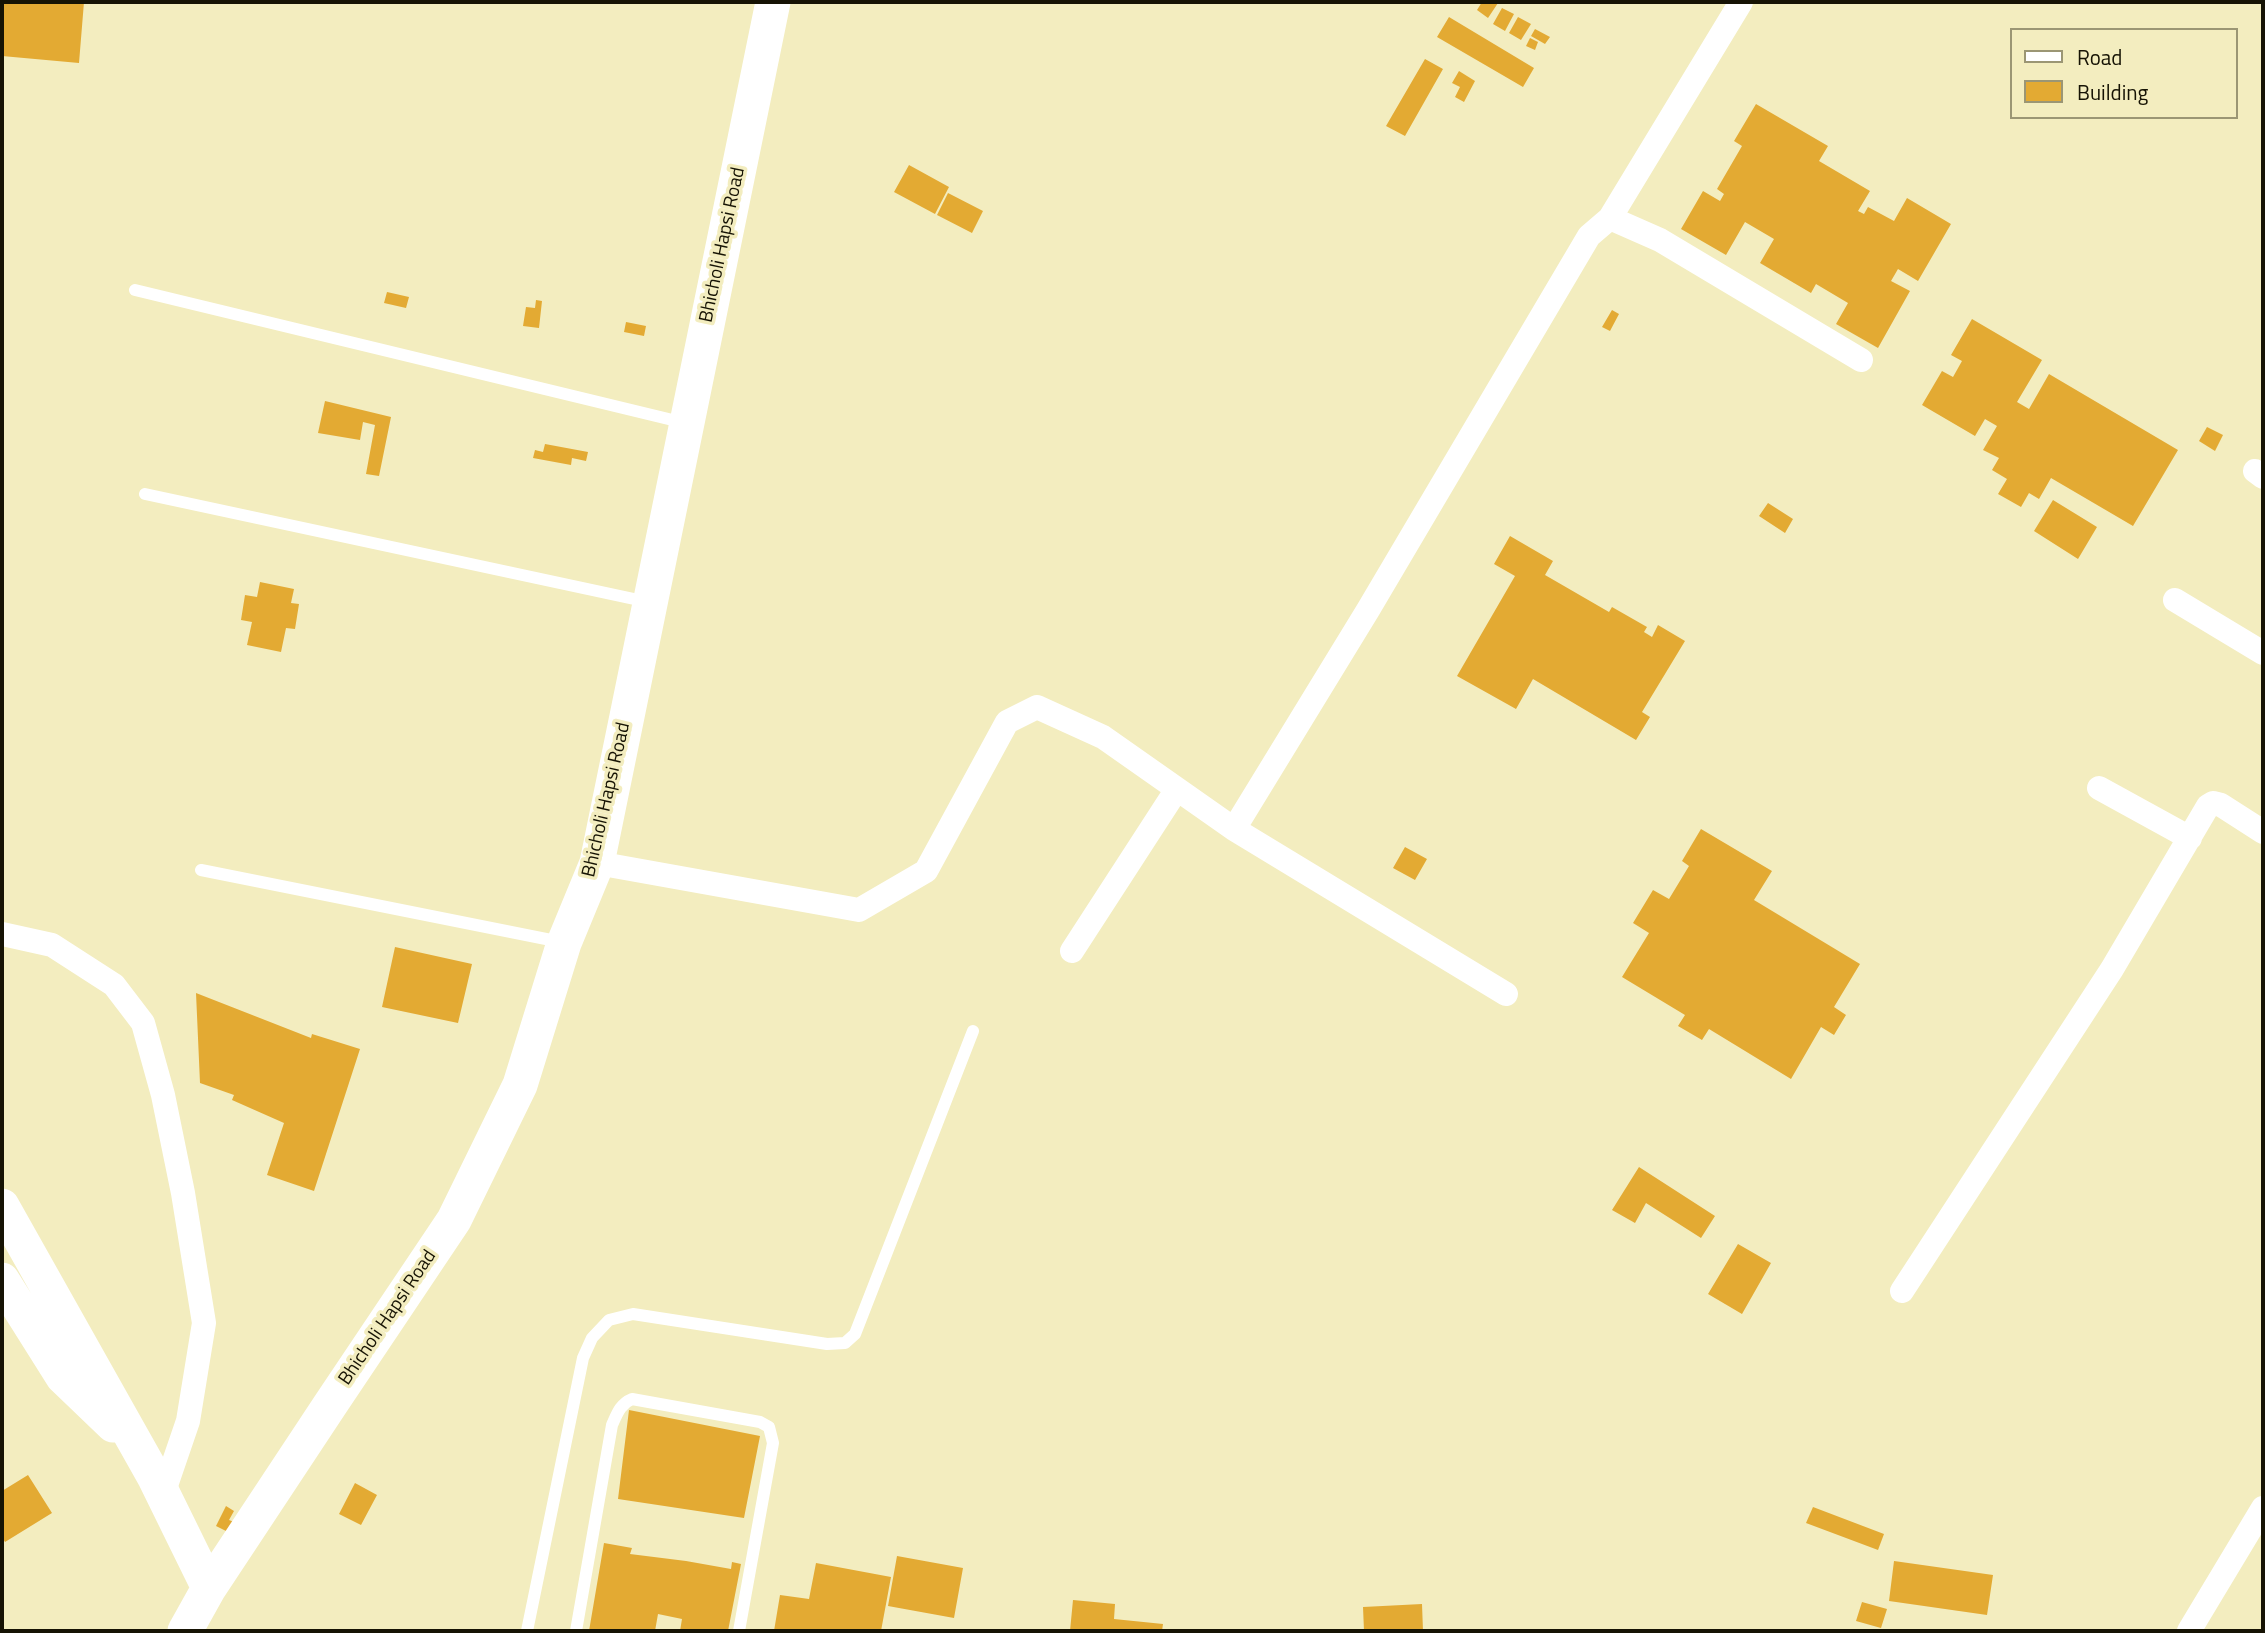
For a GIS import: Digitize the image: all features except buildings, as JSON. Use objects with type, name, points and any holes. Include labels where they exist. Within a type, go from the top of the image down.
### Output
[{"type":"street","name":"Bhicholi Hapsi Road","points":[[185,1631],[209,1588],[454,1220],[520,1085],[564,943],[597,863],[773,2]]},
{"type":"street","points":[[1234,829],[1368,610],[1589,236],[1609,218],[1741,2]]},
{"type":"street","points":[[1609,218],[1660,240],[1861,360]]},
{"type":"street","points":[[2175,600],[2263,653]]},
{"type":"street","points":[[597,863],[859,910],[926,871],[1007,722],[1037,707],[1103,737],[1234,829],[1506,994]]},
{"type":"street","points":[[2099,788],[2190,838]]},
{"type":"street","points":[[1072,951],[1177,789]]},
{"type":"street","points":[[1902,1291],[2112,969],[2208,806],[2213,803],[2221,805],[2263,832]]},
{"type":"street","points":[[2,934],[52,945],[114,985],[143,1023],[173,1144],[204,1323],[188,1421],[163,1494]]},
{"type":"street","points":[[2,1206],[141,1452],[209,1588]]},
{"type":"street","points":[[2,1280],[63,1377],[141,1452]]},
{"type":"street","points":[[2189,1631],[2263,1508]]},
{"type":"lane","points":[[135,290],[687,423]]},
{"type":"lane","points":[[145,494],[650,603]]},
{"type":"lane","points":[[201,870],[564,943]]},
{"type":"lane","points":[[527,1631],[583,1358],[592,1338],[609,1320],[633,1314],[827,1344],[845,1343],[855,1334],[973,1031]]},
{"type":"lane","points":[[576,1631],[612,1425],[618,1410],[632,1399],[760,1422],[769,1427],[773,1443],[739,1631]]}]
